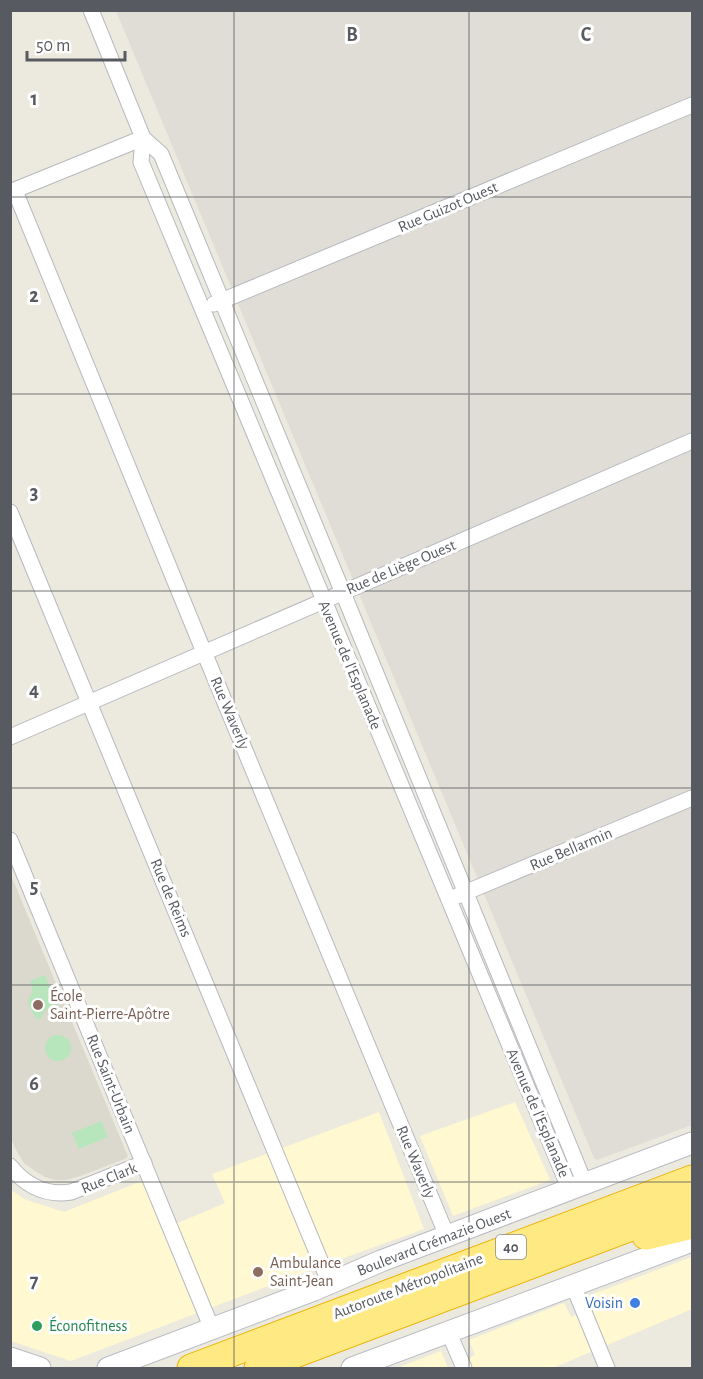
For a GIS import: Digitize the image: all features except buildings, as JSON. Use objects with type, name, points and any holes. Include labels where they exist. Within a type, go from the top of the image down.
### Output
[{"type":"highway","points":[[608,1210],[693,1170]]},
{"type":"highway","name":"Autoroute Métropolitaine","points":[[258,1368],[306,1338],[608,1210],[693,1179]]},
{"type":"highway","name":"Autoroute Métropolitaine","points":[[191,1368],[306,1338],[543,1260],[693,1204]]},
{"type":"highway","points":[[543,1260],[693,1225]]},
{"type":"main road","name":"Boulevard Crémazie Ouest","points":[[115,1367],[330,1284],[381,1261],[693,1143]]},
{"type":"main road","points":[[351,1368],[693,1241]]},
{"type":"main road","points":[[10,1358],[40,1368]]},
{"type":"street","name":"Avenue de l'Esplanade","points":[[91,10],[143,138],[161,154],[343,593],[465,892],[577,1187]]},
{"type":"street","name":"Rue Guizot Ouest","points":[[202,308],[693,105]]},
{"type":"street","name":"Avenue de l'Esplanade","points":[[143,138],[141,162],[448,899],[577,1187]]},
{"type":"street","points":[[13,192],[143,138]]},
{"type":"street","name":"Rue Waverly","points":[[13,192],[447,1236]]},
{"type":"street","name":"Rue de Liège Ouest","points":[[10,737],[693,441]]},
{"type":"street","name":"Rue de Reims","points":[[10,512],[330,1284]]},
{"type":"street","name":"Rue Bellarmin","points":[[448,899],[693,798]]},
{"type":"street","name":"Rue Saint-Urbain","points":[[10,840],[212,1329]]},
{"type":"street","name":"Rue Clark","points":[[13,1169],[32,1186],[62,1194],[144,1163]]},
{"type":"street","points":[[573,1286],[607,1368]]},
{"type":"street","points":[[449,1333],[464,1368]]},
{"type":"shaded area","points":[[116,11],[692,11],[692,1125],[597,1160],[594,1158]]},
{"type":"shaded area","name":"École Saint-Pierre-Apôtre","points":[[10,873],[128,1156],[78,1177],[65,1180],[45,1177],[24,1163],[11,1138]]},
{"type":"shaded area","points":[[515,1102],[550,1180],[453,1216],[420,1136]]},
{"type":"shaded area","points":[[379,1112],[424,1229],[71,1361],[11,1341],[10,1189],[24,1199],[64,1212],[142,1181],[164,1229],[225,1203],[212,1174]]},
{"type":"shaded area","points":[[692,1257],[692,1309],[553,1368],[452,1368],[475,1355],[469,1340],[564,1303],[571,1317],[596,1305],[593,1294]]},
{"type":"shaded area","points":[[441,1351],[448,1368],[397,1368]]},
{"type":"green space","points":[[45,975],[57,1005],[44,1011],[39,1020],[28,1002],[33,992],[30,981]]},
{"type":"green space","points":[[58,1035],[67,1039],[71,1048],[67,1057],[58,1061],[49,1057],[45,1048],[49,1039]]},
{"type":"green space","points":[[101,1121],[108,1137],[79,1149],[72,1133]]},
{"type":"place","name":"École Saint-Pierre-Apôtre","points":[[38,1005]]},
{"type":"place","name":"Ambulance Saint-Jean","points":[[258,1272]]},
{"type":"place","name":"Voisin","points":[[635,1303]]},
{"type":"place","name":"Éconofitness","points":[[37,1326]]}]
